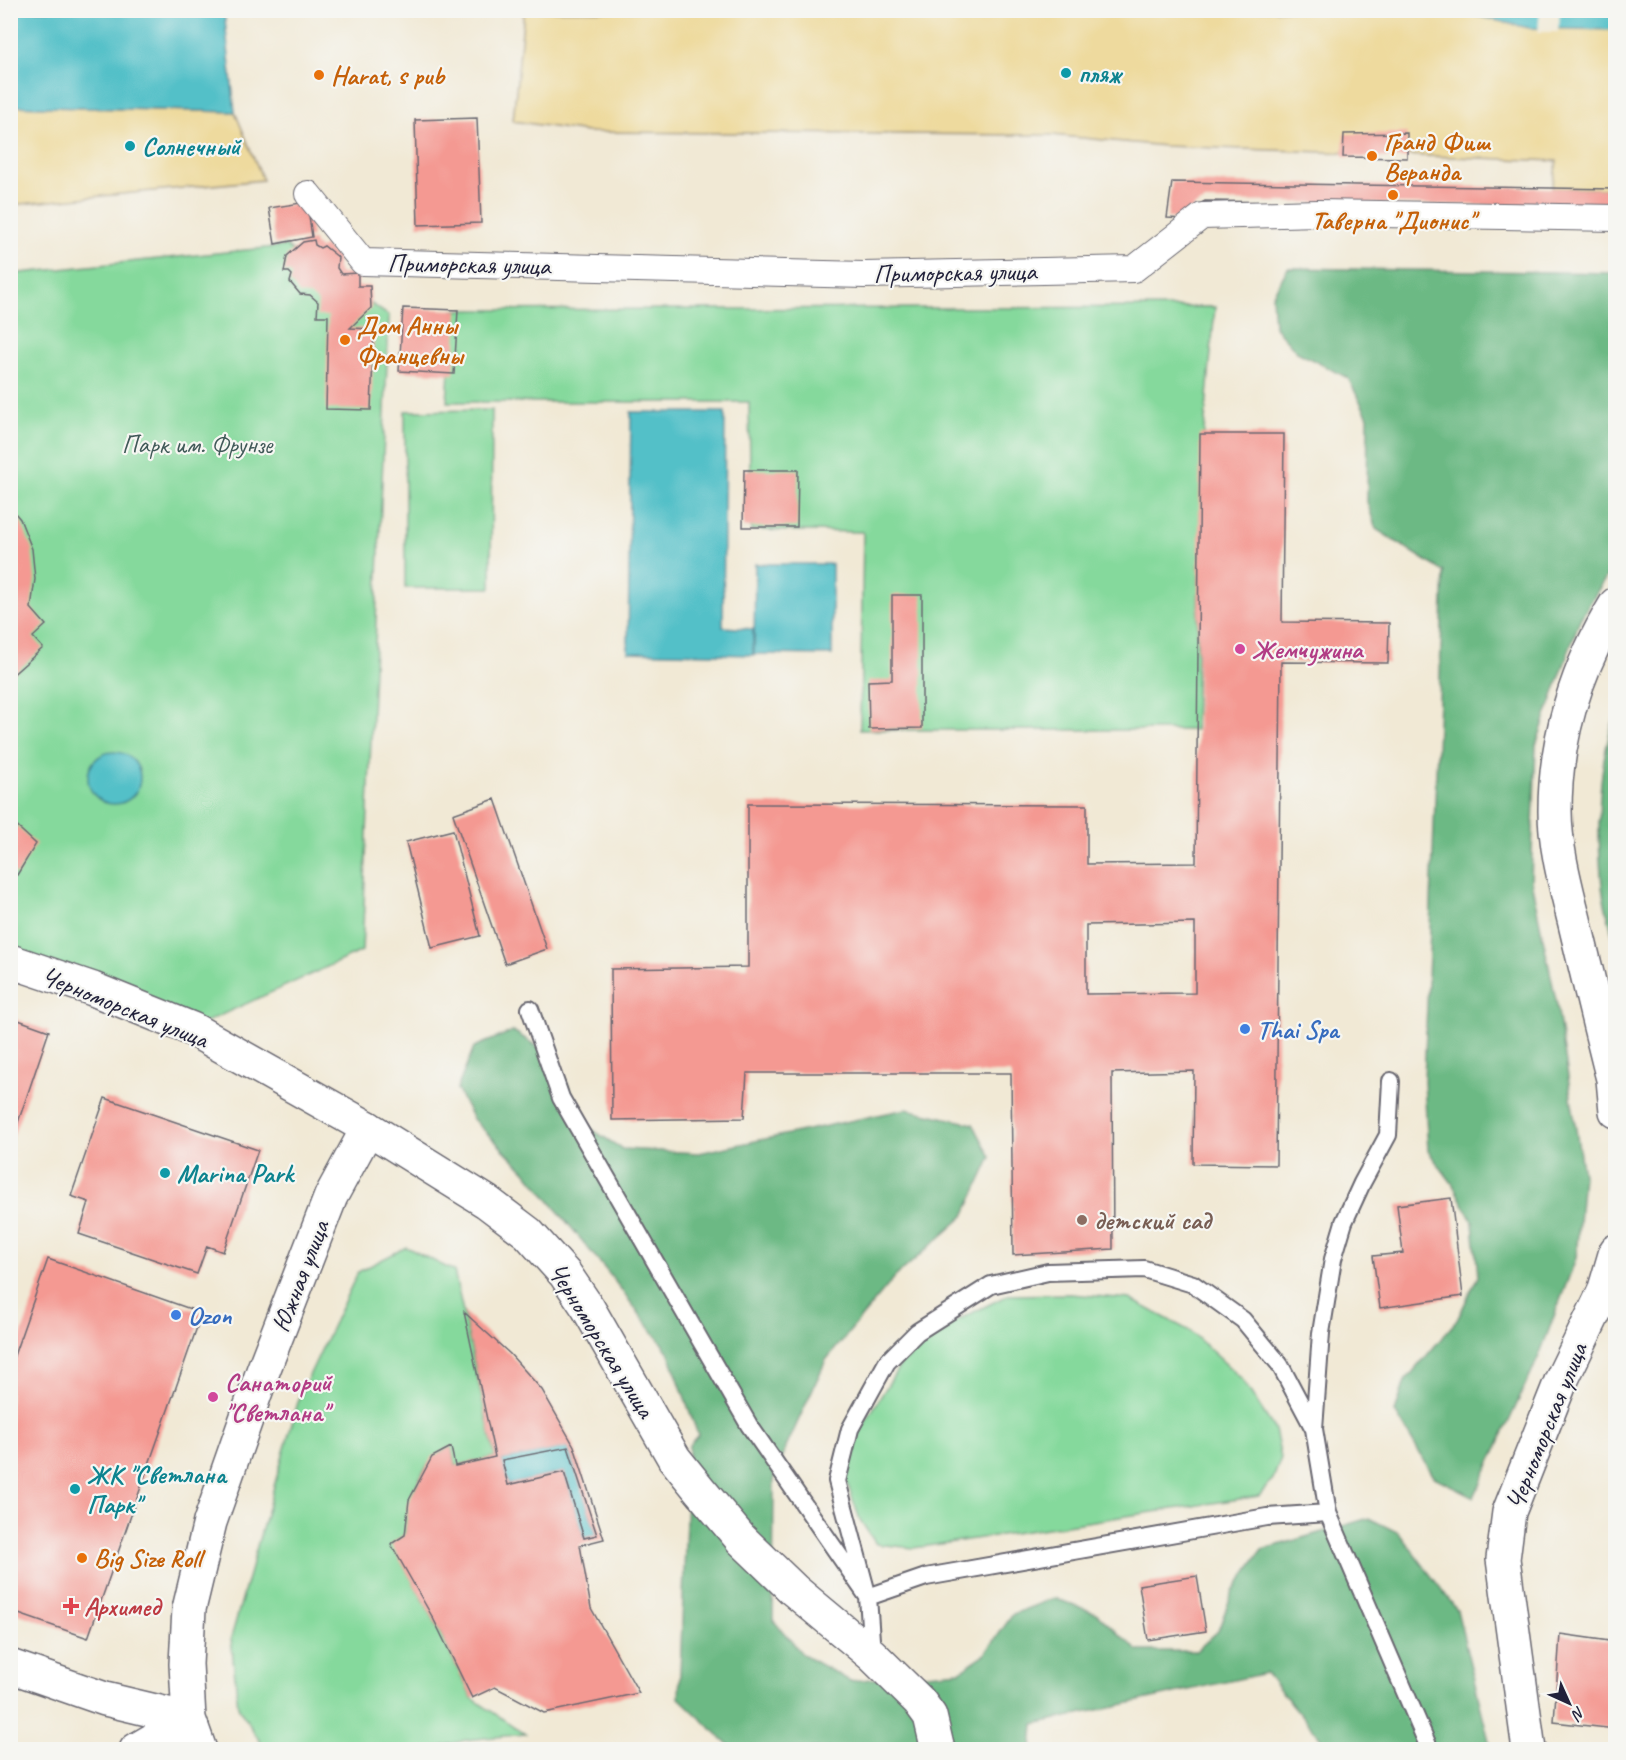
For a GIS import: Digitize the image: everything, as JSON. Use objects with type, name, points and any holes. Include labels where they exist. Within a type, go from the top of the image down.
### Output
[{"type":"main road","points":[[1616,604],[1599,631],[1575,688],[1558,750],[1555,813],[1562,873],[1613,1079],[1616,1111]]},
{"type":"main road","name":"Черноморская улица","points":[[10,961],[93,989],[192,1029],[368,1128],[487,1202],[528,1233],[547,1252],[588,1308],[674,1458],[741,1539],[794,1590],[873,1655],[930,1716],[938,1749]]},
{"type":"main road","name":"Южная улица","points":[[200,1749],[189,1719],[186,1664],[189,1610],[210,1522],[263,1371],[331,1196],[368,1128]]},
{"type":"main road","name":"Черноморская улица","points":[[1529,1749],[1503,1559],[1509,1512],[1561,1381],[1604,1292],[1616,1251]]},
{"type":"main road","points":[[10,1666],[105,1699],[189,1719]]},
{"type":"main road","points":[[136,1749],[189,1719]]},
{"type":"street","name":"Приморская улица","points":[[308,194],[363,262],[864,275],[1134,268],[1202,216],[1318,213],[1616,218]]},
{"type":"lane","points":[[530,1009],[561,1098],[749,1425],[868,1597]]},
{"type":"lane","points":[[1391,1081],[1388,1135],[1357,1193],[1333,1259],[1321,1333],[1314,1429],[1328,1513],[1430,1749]]},
{"type":"lane","points":[[873,1655],[868,1597],[837,1481],[850,1429],[887,1362],[917,1332],[991,1285],[1048,1272],[1144,1269],[1193,1284],[1243,1320],[1280,1365],[1314,1429]]},
{"type":"lane","points":[[868,1597],[938,1575],[1267,1517],[1328,1513]]},
{"type":"green space","name":"Парк им. Фрунзе","points":[[286,246],[389,316],[362,951],[193,1028],[11,950],[11,274]]},
{"type":"green space","points":[[1288,268],[1615,273],[1615,563],[1580,619],[1536,745],[1531,881],[1557,1005],[1583,1175],[1576,1258],[1539,1356],[1474,1497],[1434,1477],[1395,1412],[1405,1381],[1457,1320],[1478,1276],[1473,1223],[1452,1183],[1428,1151],[1424,1081],[1444,572],[1376,529],[1367,502],[1368,417],[1348,378],[1297,352],[1274,326],[1272,296]]},
{"type":"green space","points":[[1215,307],[1202,454],[1195,730],[860,730],[863,532],[751,530],[749,402],[447,402],[453,310]]},
{"type":"green space","points":[[492,410],[491,588],[405,588],[405,411]]},
{"type":"green space","points":[[1615,716],[1615,945],[1603,893],[1599,822],[1604,757]]},
{"type":"green space","points":[[513,1031],[554,1057],[588,1127],[622,1149],[699,1153],[906,1109],[973,1124],[991,1157],[964,1216],[895,1277],[826,1360],[774,1474],[773,1620],[803,1655],[850,1681],[960,1671],[985,1654],[1013,1614],[1054,1598],[1096,1613],[1138,1651],[1196,1651],[1218,1631],[1232,1593],[1262,1550],[1369,1518],[1399,1533],[1457,1610],[1491,1749],[1330,1749],[1266,1673],[1034,1724],[1032,1749],[733,1749],[679,1698],[689,1445],[698,1435],[669,1353],[610,1275],[525,1171],[473,1119],[457,1089],[474,1047]]},
{"type":"green space","points":[[406,1247],[454,1271],[495,1457],[455,1466],[451,1447],[439,1454],[430,1463],[417,1484],[412,1496],[405,1535],[392,1544],[433,1618],[472,1698],[525,1734],[466,1740],[431,1749],[265,1749],[238,1707],[231,1638],[300,1395],[358,1272]]},
{"type":"green space","points":[[1070,1294],[1130,1299],[1190,1331],[1242,1379],[1275,1430],[1281,1458],[1273,1479],[1259,1496],[914,1548],[876,1544],[860,1520],[844,1474],[861,1429],[900,1365],[948,1325],[1008,1295]]},
{"type":"sand","name":"пляж","points":[[1454,10],[1494,19],[1615,26],[1615,189],[1552,188],[1557,161],[1165,146],[1052,135],[587,132],[513,121],[524,11]]},
{"type":"sand","name":"Солнечный","points":[[11,106],[235,112],[263,180],[11,205]]},
{"type":"water","points":[[11,10],[224,11],[235,112],[11,106]]},
{"type":"water","points":[[1454,11],[1615,11],[1615,30],[1529,28]]},
{"type":"water","points":[[631,412],[725,412],[723,627],[753,629],[753,655],[628,652]]},
{"type":"water","points":[[755,564],[832,564],[832,655],[754,654]]},
{"type":"water","points":[[114,752],[124,754],[132,760],[138,768],[140,778],[138,788],[132,796],[124,802],[114,804],[104,802],[96,796],[90,788],[88,778],[90,768],[96,760],[104,754]]},
{"type":"water","points":[[568,1447],[597,1535],[584,1538],[564,1472],[508,1485],[502,1460]]},
{"type":"pier","points":[[1540,11],[1560,11],[1558,32],[1538,32]]},
{"type":"building","points":[[477,118],[481,223],[418,225],[415,120]]},
{"type":"building","points":[[1407,133],[1407,158],[1343,157],[1344,134]]},
{"type":"building","name":"Таверна \"Дионис\"","points":[[1172,182],[1616,189],[1616,207],[1205,201],[1193,207],[1186,219],[1167,218]]},
{"type":"building","points":[[307,202],[312,237],[275,244],[269,208]]},
{"type":"building","points":[[314,240],[315,245],[320,248],[324,246],[338,257],[337,268],[341,274],[358,273],[358,286],[370,286],[371,308],[350,328],[374,329],[371,410],[326,409],[328,316],[317,316],[318,302],[310,295],[300,294],[290,282],[292,275],[284,272],[287,256],[303,242]]},
{"type":"building","points":[[403,308],[458,310],[454,374],[399,371]]},
{"type":"building","points":[[1200,434],[1284,434],[1282,622],[1389,623],[1388,663],[1281,662],[1276,1165],[1193,1164],[1194,1071],[1112,1073],[1113,1249],[1013,1255],[1011,1073],[747,1073],[744,1118],[612,1120],[611,969],[748,967],[748,804],[1087,805],[1087,864],[1196,863]],"holes":[[[1195,923],[1195,993],[1086,994],[1086,925]]]},
{"type":"building","points":[[744,470],[798,470],[797,527],[743,527]]},
{"type":"building","points":[[10,507],[20,519],[32,549],[35,579],[31,608],[46,625],[33,637],[43,648],[10,677]]},
{"type":"building","points":[[892,595],[922,595],[922,728],[869,729],[868,681],[892,680]]},
{"type":"building","points":[[495,799],[547,949],[505,964],[453,814]]},
{"type":"building","points":[[10,820],[36,844],[17,875],[10,869]]},
{"type":"building","points":[[453,830],[480,936],[432,948],[406,842]]},
{"type":"building","points":[[10,1017],[49,1031],[11,1143],[10,1143]]},
{"type":"building","name":"Marina Park","points":[[105,1098],[258,1150],[223,1252],[207,1246],[197,1274],[79,1234],[89,1202],[71,1196]]},
{"type":"building","points":[[1451,1198],[1463,1296],[1380,1308],[1373,1256],[1403,1253],[1397,1205]]},
{"type":"building","name":"ЖК \"Светлана Парк\"","points":[[48,1259],[202,1313],[88,1638],[10,1611],[10,1367]]},
{"type":"building","points":[[464,1312],[510,1354],[542,1390],[574,1446],[604,1539],[580,1545],[591,1608],[639,1693],[544,1713],[495,1687],[472,1698],[433,1618],[391,1544],[405,1535],[409,1500],[432,1457],[451,1447],[455,1466],[495,1457]],"holes":[[[568,1447],[597,1535],[584,1538],[564,1472],[508,1485],[502,1460]]]},
{"type":"building","points":[[1197,1576],[1206,1631],[1148,1640],[1139,1585]]},
{"type":"building","points":[[1560,1634],[1616,1642],[1616,1729],[1554,1722]]},
{"type":"place","name":"пляж","points":[[1066,73]]},
{"type":"place","name":"Harat, s pub","points":[[319,75]]},
{"type":"place","name":"Солнечный","points":[[130,146]]},
{"type":"place","name":"Гранд Фиш Веранда","points":[[1372,156]]},
{"type":"place","name":"Таверна \"Дионис\"","points":[[1393,195]]},
{"type":"place","name":"Дом Анны Францевны","points":[[345,340]]},
{"type":"place","name":"Жемчужина","points":[[1240,649]]},
{"type":"place","name":"Thai Spa","points":[[1245,1029]]},
{"type":"place","name":"Marina Park","points":[[165,1173]]},
{"type":"place","name":"детский сад","points":[[1082,1220]]},
{"type":"place","name":"Ozon","points":[[176,1315]]},
{"type":"place","name":"Санаторий \"Светлана\"","points":[[213,1397]]},
{"type":"place","name":"ЖК \"Светлана Парк\"","points":[[75,1489]]},
{"type":"place","name":"Big Size Roll","points":[[82,1558]]},
{"type":"place","name":"Архимед","points":[[71,1606]]}]
